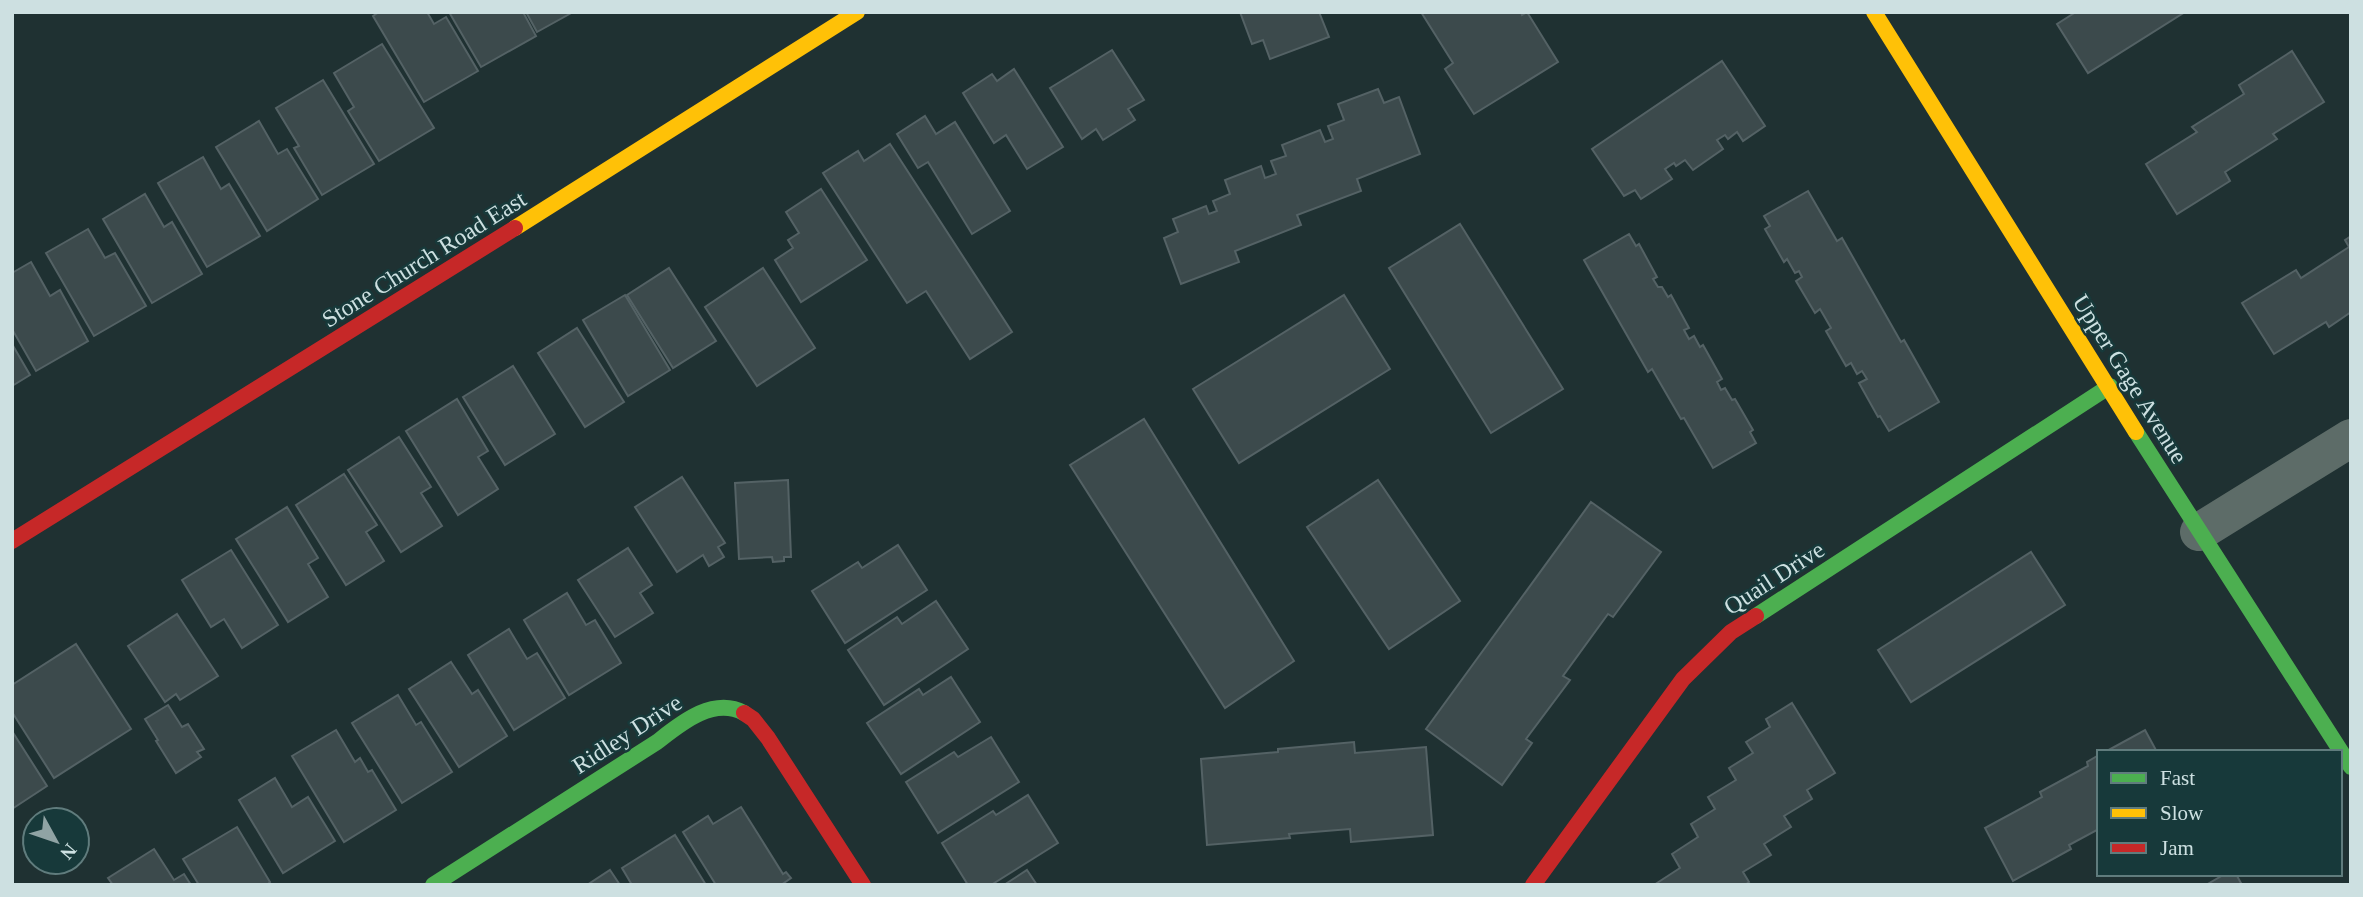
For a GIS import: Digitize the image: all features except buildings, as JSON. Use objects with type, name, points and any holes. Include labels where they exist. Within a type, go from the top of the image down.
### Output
[{"type":"main road","name":"Stone Church Road East","points":[[12,541],[361,326],[856,12]]},
{"type":"main road","name":"Upper Gage Avenue","points":[[1874,12],[2199,532],[2340,750]]},
{"type":"main road","name":"Quail Drive","points":[[1534,885],[1684,679],[1731,632],[2109,386]]},
{"type":"main road","name":"Ridley Drive","points":[[433,885],[657,742],[683,722],[712,708],[731,707],[751,717],[768,738],[863,885]]},
{"type":"street","points":[[2199,532],[2351,438]]},
{"type":"traffic: fast","points":[[1756,616],[2110,386]]},
{"type":"traffic: fast","points":[[2136,432],[2340,750]]},
{"type":"traffic: fast","points":[[433,885],[657,742],[686,720],[721,708],[744,713]]},
{"type":"traffic: fast","points":[[2342,753],[2351,767]]},
{"type":"traffic: slow","points":[[515,228],[857,12]]},
{"type":"traffic: slow","points":[[1874,12],[2136,432]]},
{"type":"traffic: jam","points":[[12,541],[515,228]]},
{"type":"traffic: jam","points":[[1533,885],[1683,679],[1731,632],[1756,616]]},
{"type":"traffic: jam","points":[[744,713],[753,719],[768,738],[863,885]]}]
